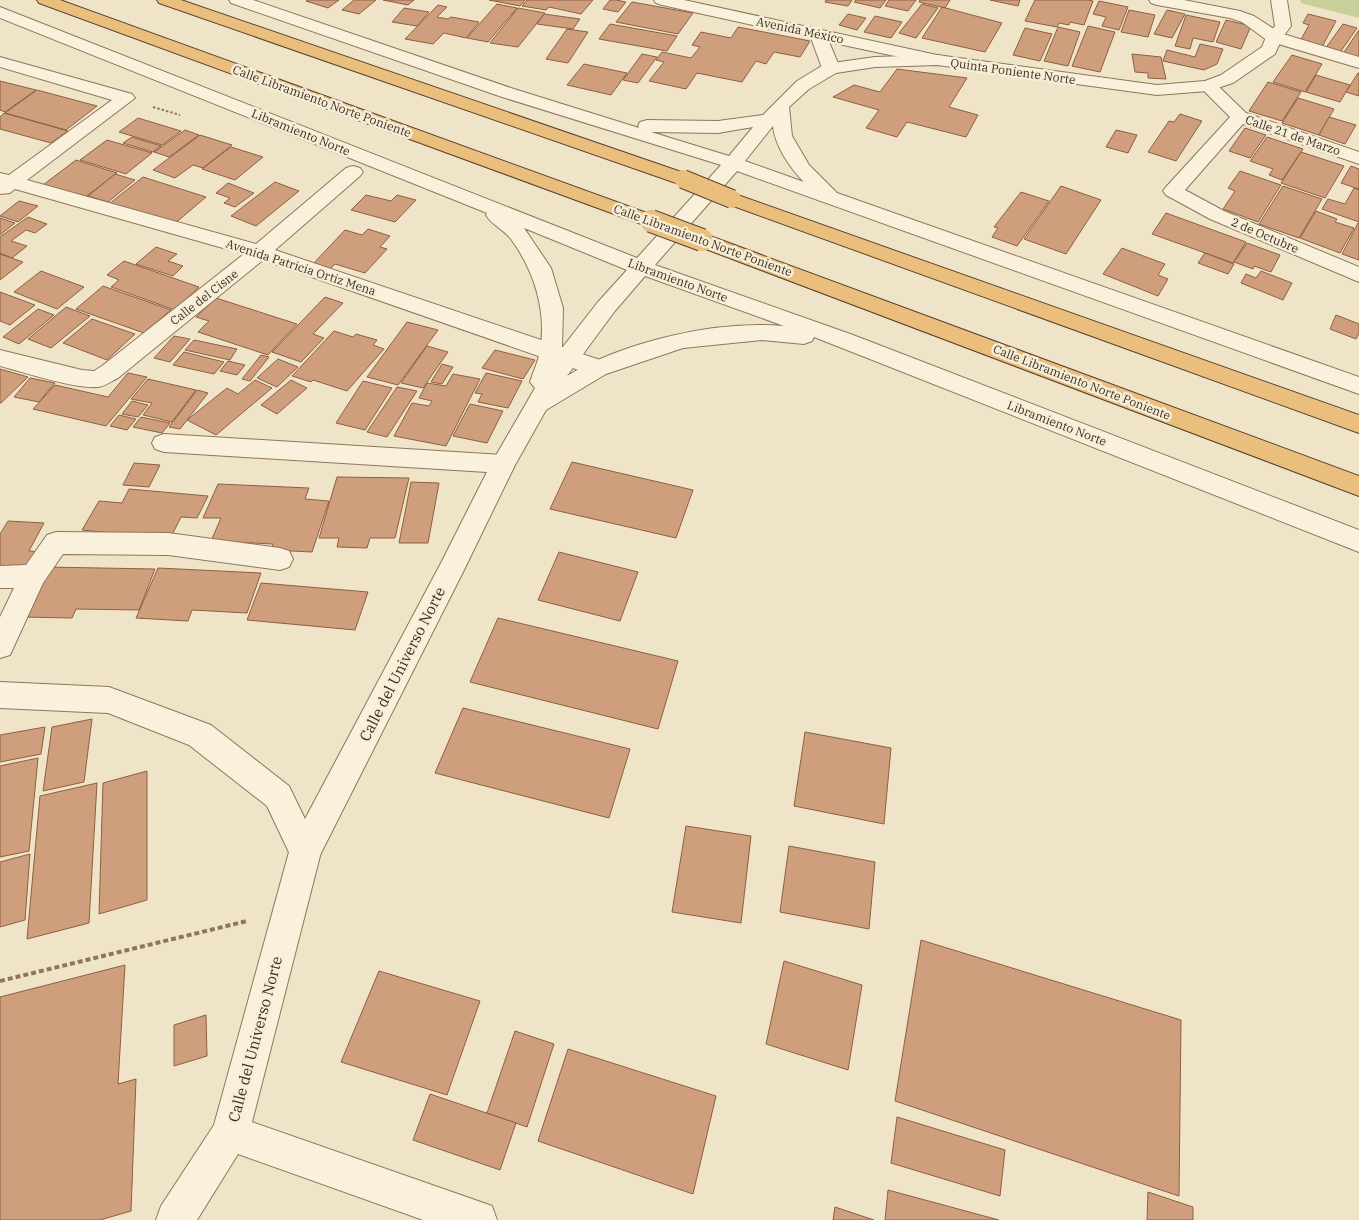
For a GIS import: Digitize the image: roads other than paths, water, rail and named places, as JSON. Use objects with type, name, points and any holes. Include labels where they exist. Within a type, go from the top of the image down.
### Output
[{"type":"highway","name":"Calle Libramiento Norte Poniente","points":[[45,0],[651,221],[1359,486]]},
{"type":"highway","points":[[165,0],[683,180],[1359,424]]},
{"type":"street","points":[[237,0],[498,90],[734,163],[1359,386]]},
{"type":"street","name":"Avenida México","points":[[662,0],[937,60]]},
{"type":"street","points":[[729,14],[741,0]]},
{"type":"street","points":[[1158,0],[1234,14],[1248,19],[1274,37],[1359,63]]},
{"type":"street","name":"Quinta Poniente Norte","points":[[734,163],[775,112],[803,85],[831,68],[875,62],[937,60],[1157,90],[1208,86],[1227,79],[1268,50],[1274,37],[1283,26],[1279,0]]},
{"type":"street","name":"Libramiento Norte","points":[[0,12],[640,267],[845,340],[1359,541]]},
{"type":"street","points":[[818,34],[831,68]]},
{"type":"street","points":[[0,62],[126,98],[4,184]]},
{"type":"street","name":"Calle 21 de Marzo","points":[[1208,86],[1240,117],[1359,158]]},
{"type":"street","points":[[599,121],[662,128],[718,127],[775,112],[783,136],[801,168],[834,199]]},
{"type":"street","name":"2 de Octubre","points":[[1240,117],[1173,191],[1216,215],[1359,275]]},
{"type":"street","name":"Calle del Universo Norte","points":[[175,1220],[230,1133],[305,852],[451,570],[503,464],[535,408],[559,355],[606,307],[734,163]]},
{"type":"street","name":"Calle del Cisne","points":[[0,358],[82,378],[97,379],[110,372],[260,252],[353,172]]},
{"type":"street","name":"Avenida Patricia Ortiz Mena","points":[[4,184],[260,252],[598,368]]},
{"type":"street","points":[[484,205],[516,233],[540,268],[552,308],[559,355]]},
{"type":"street","points":[[535,408],[598,368],[682,340],[762,332],[845,340]]},
{"type":"street","points":[[164,443],[503,464]]},
{"type":"street","points":[[0,646],[33,576],[56,543],[168,544],[280,559]]},
{"type":"street","points":[[0,577],[33,576]]},
{"type":"street","points":[[0,695],[109,700],[200,735],[278,796],[305,852]]},
{"type":"street","points":[[230,1133],[478,1220]]}]
